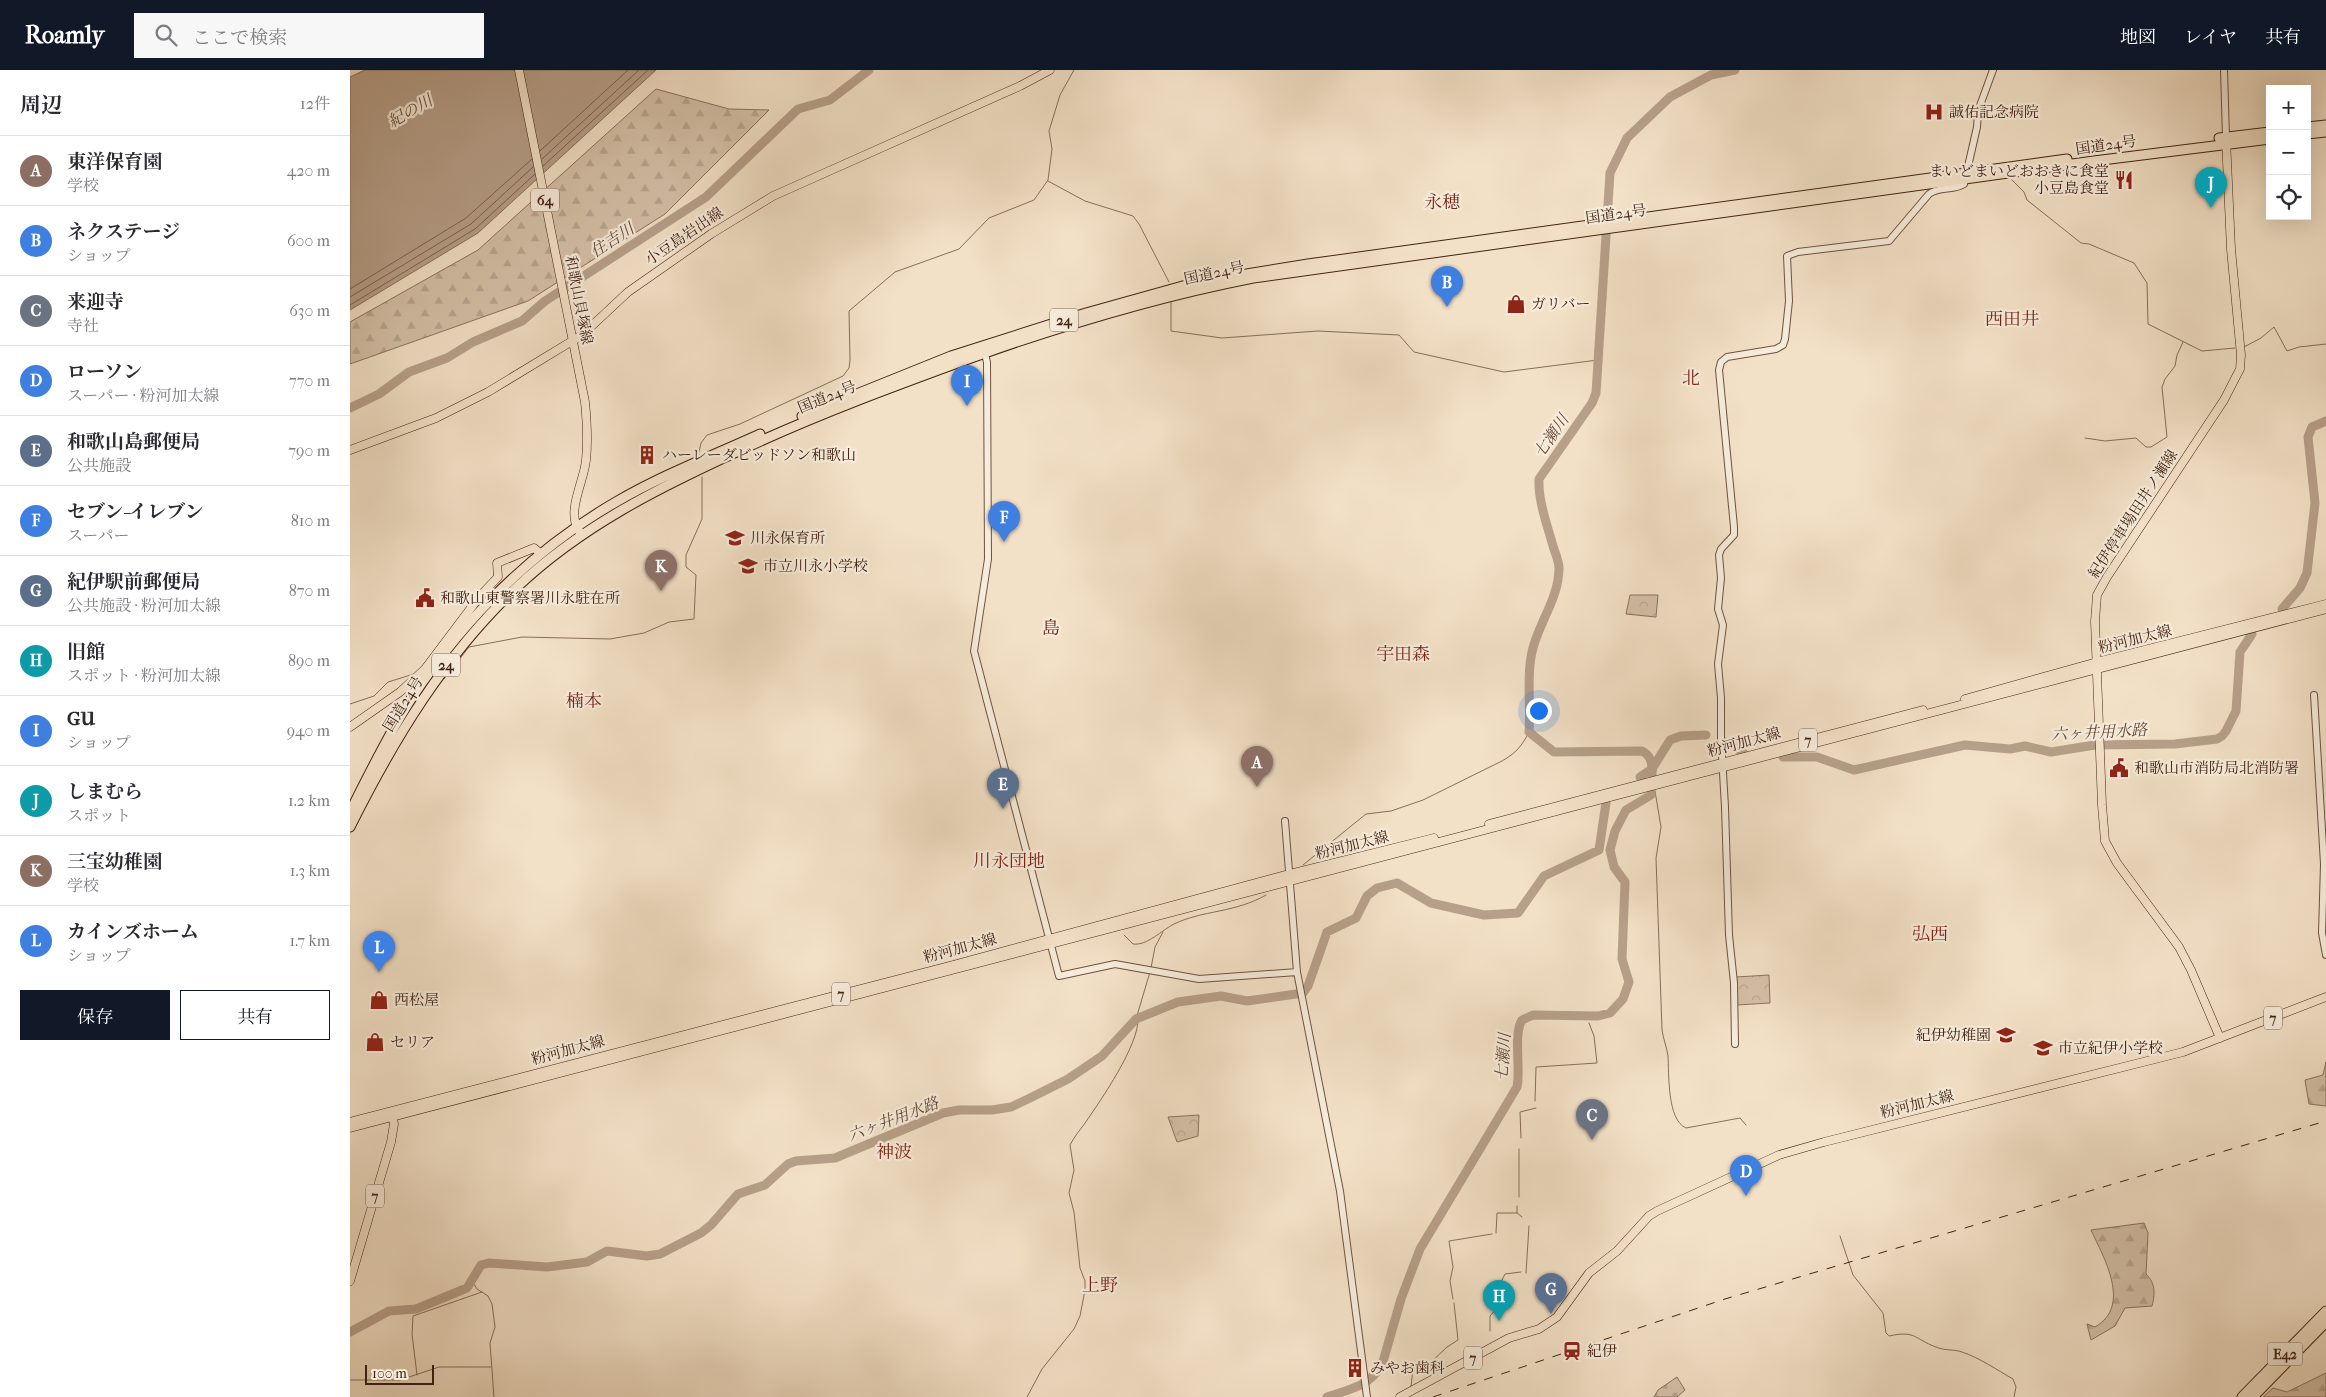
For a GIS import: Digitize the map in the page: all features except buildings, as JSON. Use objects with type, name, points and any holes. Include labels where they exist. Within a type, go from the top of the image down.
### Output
[{"type":"highway","points":[[2311,127],[2326,125]]},
{"type":"highway","points":[[2311,134],[2326,132]]},
{"type":"highway","name":"国道24号","points":[[350,827],[415,702],[468,637],[509,594],[579,531],[616,502],[667,475],[820,408],[911,371],[983,350],[1086,313],[1197,282],[1300,265],[1616,225],[2226,140],[2266,133]]},
{"type":"highway","name":"国道24号","points":[[2226,140],[2266,138]]},
{"type":"highway","name":"国道24号","points":[[350,812],[379,754],[456,640],[497,594],[540,553],[579,531]]},
{"type":"highway","name":"E42","points":[[2242,1397],[2326,1311]]},
{"type":"highway","name":"E42","points":[[2253,1397],[2326,1322]]},
{"type":"main road","name":"和歌山貝塚線","points":[[519,70],[585,402],[588,434],[586,463],[574,513],[579,531]]},
{"type":"main road","name":"小豆島岩出線","points":[[350,450],[436,418],[464,405],[573,340],[592,327],[628,292],[726,224],[773,196],[988,100],[1050,70]]},
{"type":"main road","name":"紀伊停車場田井ノ瀬線","points":[[2220,1038],[2179,947],[2118,863],[2105,841],[2099,746],[2095,621],[2097,595],[2107,577],[2232,388],[2240,369],[2241,355],[2231,249],[2226,140]]},
{"type":"main road","points":[[350,727],[400,692],[425,669],[480,596],[496,581],[500,574],[497,563],[534,548],[540,553]]},
{"type":"main road","name":"粉河加太線","points":[[392,1114],[1723,765],[2326,604]]},
{"type":"main road","name":"粉河加太線","points":[[2097,666],[2326,610]]},
{"type":"main road","points":[[400,692],[415,702]]},
{"type":"main road","name":"粉河加太線","points":[[1400,1397],[1509,1338],[1539,1329],[1557,1317],[1590,1274],[1623,1246],[1649,1216],[1760,1163],[1801,1148],[2183,1052],[2326,997]]},
{"type":"main road","points":[[350,1122],[392,1114]]},
{"type":"main road","points":[[350,1128],[392,1114]]},
{"type":"main road","name":"7","points":[[350,1281],[391,1142],[394,1124],[392,1114]]},
{"type":"street","points":[[1735,1044],[1734,983],[1729,935],[1721,698],[1718,664],[1723,625],[1718,609],[1721,578],[1719,555],[1721,549],[1734,535],[1734,527],[1719,370],[1721,362],[1727,357],[1776,349],[1783,345],[1789,301],[1787,256],[1798,252],[1889,241],[1934,190],[1960,187],[1966,176],[1977,127],[1978,111],[1993,70]]},
{"type":"street","points":[[2224,70],[2226,140]]},
{"type":"street","points":[[983,350],[987,362],[988,559],[974,651],[1059,976],[1115,964],[1199,979],[1297,972]]},
{"type":"street","points":[[2314,695],[2324,864],[2322,933],[2326,955]]},
{"type":"street","points":[[1285,821],[1297,972],[1340,1191],[1367,1397]]},
{"type":"green space","points":[[656,89],[729,109],[769,110],[665,214],[528,301],[350,364],[350,322],[478,250]]},
{"type":"green space","points":[[1630,595],[1658,595],[1656,617],[1626,614]]},
{"type":"green space","points":[[1769,975],[1770,1003],[1737,1005],[1736,977]]},
{"type":"green space","points":[[2326,1062],[2326,1106],[2309,1104],[2305,1080],[2323,1075]]},
{"type":"green space","points":[[1199,1115],[1198,1136],[1177,1142],[1168,1117]]},
{"type":"green space","points":[[2144,1223],[2148,1233],[2146,1274],[2152,1282],[2154,1289],[2152,1306],[2125,1308],[2115,1326],[2091,1340],[2087,1324],[2095,1327],[2106,1318],[2112,1307],[2113,1294],[2108,1267],[2091,1230]]},
{"type":"green space","points":[[2326,1373],[2326,1397],[2263,1397],[2273,1388],[2287,1392]]},
{"type":"green space","points":[[1677,1377],[1685,1390],[1677,1397],[1654,1397],[1658,1390]]},
{"type":"water","name":"紀の川","points":[[365,70],[656,70],[478,233],[350,310],[350,77]]},
{"type":"waterway","name":"住吉川","points":[[350,408],[379,394],[409,372],[447,358],[473,342],[522,321],[545,301],[706,197],[798,109],[830,100],[869,70]]},
{"type":"waterway","points":[[699,452],[701,443],[707,435],[740,424],[843,376],[849,368],[850,360],[849,311],[895,272],[959,249],[989,218],[1034,200],[1048,180],[1052,149],[1049,131],[1060,95],[1074,70]]},
{"type":"waterway","name":"七瀬川","points":[[1652,774],[1650,758],[1642,751],[1554,752],[1529,732],[1531,658],[1536,638],[1553,599],[1559,568],[1541,504],[1539,479],[1592,403],[1596,393],[1610,173],[1627,138],[1670,97],[1711,75],[1735,70]]},
{"type":"waterway","points":[[2012,180],[2024,192],[2027,200],[2081,243],[2089,244],[2134,263],[2147,283],[2148,324],[2202,351],[2235,348]]},
{"type":"waterway","points":[[1048,181],[1085,201],[1133,216],[1169,282]]},
{"type":"waterway","points":[[1171,302],[1171,331],[1222,338],[1318,331],[1399,335],[1414,352],[1504,372],[1598,360]]},
{"type":"waterway","points":[[2244,347],[2261,338],[2274,327],[2287,351],[2299,347],[2326,344]]},
{"type":"waterway","points":[[2085,438],[2105,441],[2136,438],[2146,447],[2151,447],[2167,437],[2162,387],[2165,379],[2175,366],[2177,355],[2183,342]]},
{"type":"waterway","name":"六ヶ井用水路","points":[[2282,609],[2300,588],[2307,573],[2315,503],[2308,437],[2312,427],[2326,421]]},
{"type":"waterway","points":[[444,679],[469,647],[522,637],[610,639],[644,633],[669,622],[694,619],[696,575],[686,567],[686,555],[702,519],[702,477]]},
{"type":"waterway","name":"六ヶ井用水路","points":[[1783,757],[1817,757],[1854,770],[1965,745],[2010,749],[2025,746],[2051,752],[2095,745],[2175,744],[2217,739],[2226,731],[2236,711],[2240,652],[2252,634]]},
{"type":"waterway","points":[[350,704],[374,696],[388,682],[414,674]]},
{"type":"waterway","points":[[1303,865],[1366,814],[1391,811],[1423,800],[1502,761],[1518,749],[1529,732]]},
{"type":"waterway","name":"六ヶ井用水路","points":[[1640,777],[1652,769],[1670,740],[1681,736],[1706,735]]},
{"type":"waterway","name":"六ヶ井用水路","points":[[1725,742],[1743,752]]},
{"type":"waterway","name":"六ヶ井用水路","points":[[1655,775],[1659,757]]},
{"type":"waterway","name":"七瀬川","points":[[1327,1397],[1365,1383],[1382,1365],[1401,1299],[1420,1249],[1517,1087],[1518,1034],[1522,1020],[1533,1015],[1598,1016],[1610,1013],[1623,999],[1629,982],[1622,959],[1625,882],[1614,867],[1610,850],[1615,831],[1626,810],[1651,795],[1651,791]]},
{"type":"waterway","points":[[1655,791],[1661,827],[1656,858],[1662,1030],[1668,1056],[1672,1106],[1675,1116],[1686,1128],[1740,1118],[1746,1125]]},
{"type":"waterway","name":"六ヶ井用水路","points":[[350,1332],[389,1311],[416,1309],[467,1288],[481,1265],[489,1263],[547,1267],[587,1262],[607,1251],[647,1256],[660,1254],[701,1233],[711,1225],[738,1194],[765,1185],[788,1164],[796,1161],[835,1158],[943,1113],[959,1110],[992,1110],[1011,1107],[1068,1079],[1102,1056],[1136,1019],[1178,1002],[1221,996],[1247,1001],[1303,993],[1308,986],[1327,932],[1356,918],[1367,896],[1377,888],[1397,883],[1431,903],[1484,915],[1518,913],[1544,876],[1599,850],[1606,803]]},
{"type":"waterway","points":[[1124,935],[1133,944],[1144,943],[1185,919],[1243,905],[1266,895]]},
{"type":"waterway","points":[[1151,968],[1155,947],[1163,932]]},
{"type":"waterway","points":[[1136,1019],[1150,972]]},
{"type":"waterway","points":[[1027,1397],[1042,1369],[1074,1329],[1080,1316],[1085,1290],[1085,1281],[1080,1268],[1074,1212],[1069,1193],[1074,1170],[1070,1145],[1118,1072],[1137,1030],[1138,1019]]},
{"type":"waterway","points":[[1535,1101],[1536,1067],[1597,1063],[1594,1036],[1589,1023]]},
{"type":"waterway","points":[[1521,1138],[1520,1112],[1536,1108]]},
{"type":"waterway","points":[[1519,1149],[1519,1197]]},
{"type":"waterway","points":[[1496,1233],[1497,1213],[1517,1213],[1517,1206]]},
{"type":"waterway","points":[[1517,1213],[1522,1217]]},
{"type":"waterway","points":[[1526,1273],[1529,1226]]},
{"type":"waterway","points":[[1453,1299],[1450,1281],[1453,1267],[1449,1241],[1492,1234]]},
{"type":"waterway","points":[[1840,1236],[1853,1275],[1883,1313],[1886,1333],[1889,1336],[1898,1334],[1910,1335],[1939,1348],[1959,1351],[1975,1357],[2013,1379],[2016,1387],[2014,1397]]},
{"type":"waterway","points":[[1501,1302],[1499,1286],[1505,1274],[1521,1272]]},
{"type":"waterway","points":[[472,1281],[477,1289],[488,1296],[492,1304],[495,1327],[490,1343],[494,1397]]},
{"type":"waterway","points":[[417,1375],[412,1334],[413,1316],[482,1292]]},
{"type":"waterway","points":[[1411,1387],[1413,1368],[1425,1368],[1447,1347],[1458,1340],[1454,1303]]},
{"type":"waterway","points":[[1490,1331],[1490,1316],[1497,1308]]},
{"type":"waterway","points":[[350,1380],[400,1380],[439,1367],[491,1367]]},
{"type":"railway","points":[[1433,1397],[1725,1299],[2326,1121]]},
{"type":"place","name":"誠佑記念病院","points":[[1934,112]]},
{"type":"place","name":"まいどまいどおおきに食堂 小豆島食堂","points":[[2124,180]]},
{"type":"place","name":"しまむら","points":[[2211,208]]},
{"type":"place","name":"ガリバー","points":[[1516,304]]},
{"type":"place","name":"ネクステージ","points":[[1447,307]]},
{"type":"place","name":"GU","points":[[967,406]]},
{"type":"place","name":"ハーレーダビッドソン和歌山","points":[[647,455]]},
{"type":"place","name":"川永保育所","points":[[735,538]]},
{"type":"place","name":"セブン-イレブン","points":[[1004,542]]},
{"type":"place","name":"市立川永小学校","points":[[748,566]]},
{"type":"place","name":"三宝幼稚園","points":[[661,591]]},
{"type":"place","name":"和歌山東警察署川永駐在所","points":[[425,598]]},
{"type":"place","name":"和歌山市消防局北消防署","points":[[2119,768]]},
{"type":"place","name":"東洋保育園","points":[[1257,787]]},
{"type":"place","name":"和歌山島郵便局","points":[[1003,809]]},
{"type":"place","name":"カインズホーム","points":[[379,972]]},
{"type":"place","name":"西松屋","points":[[379,1000]]},
{"type":"place","name":"紀伊幼稚園","points":[[2006,1035]]},
{"type":"place","name":"セリア","points":[[375,1042]]},
{"type":"place","name":"市立紀伊小学校","points":[[2043,1048]]},
{"type":"place","name":"来迎寺","points":[[1592,1140]]},
{"type":"place","name":"ローソン","points":[[1746,1196]]},
{"type":"place","name":"紀伊駅前郵便局","points":[[1551,1314]]},
{"type":"place","name":"旧館","points":[[1499,1321]]},
{"type":"place","name":"紀伊","points":[[1572,1351]]},
{"type":"place","name":"みやお歯科","points":[[1355,1368]]},
{"type":"district","name":"永穂","points":[[1442,202]]},
{"type":"district","name":"西田井","points":[[2012,319]]},
{"type":"district","name":"北","points":[[1691,378]]},
{"type":"district","name":"島","points":[[1051,628]]},
{"type":"district","name":"宇田森","points":[[1403,654]]},
{"type":"district","name":"楠本","points":[[584,701]]},
{"type":"district","name":"川永団地","points":[[1009,861]]},
{"type":"district","name":"弘西","points":[[1930,934]]},
{"type":"district","name":"神波","points":[[894,1152]]},
{"type":"district","name":"上野","points":[[1100,1285]]}]
